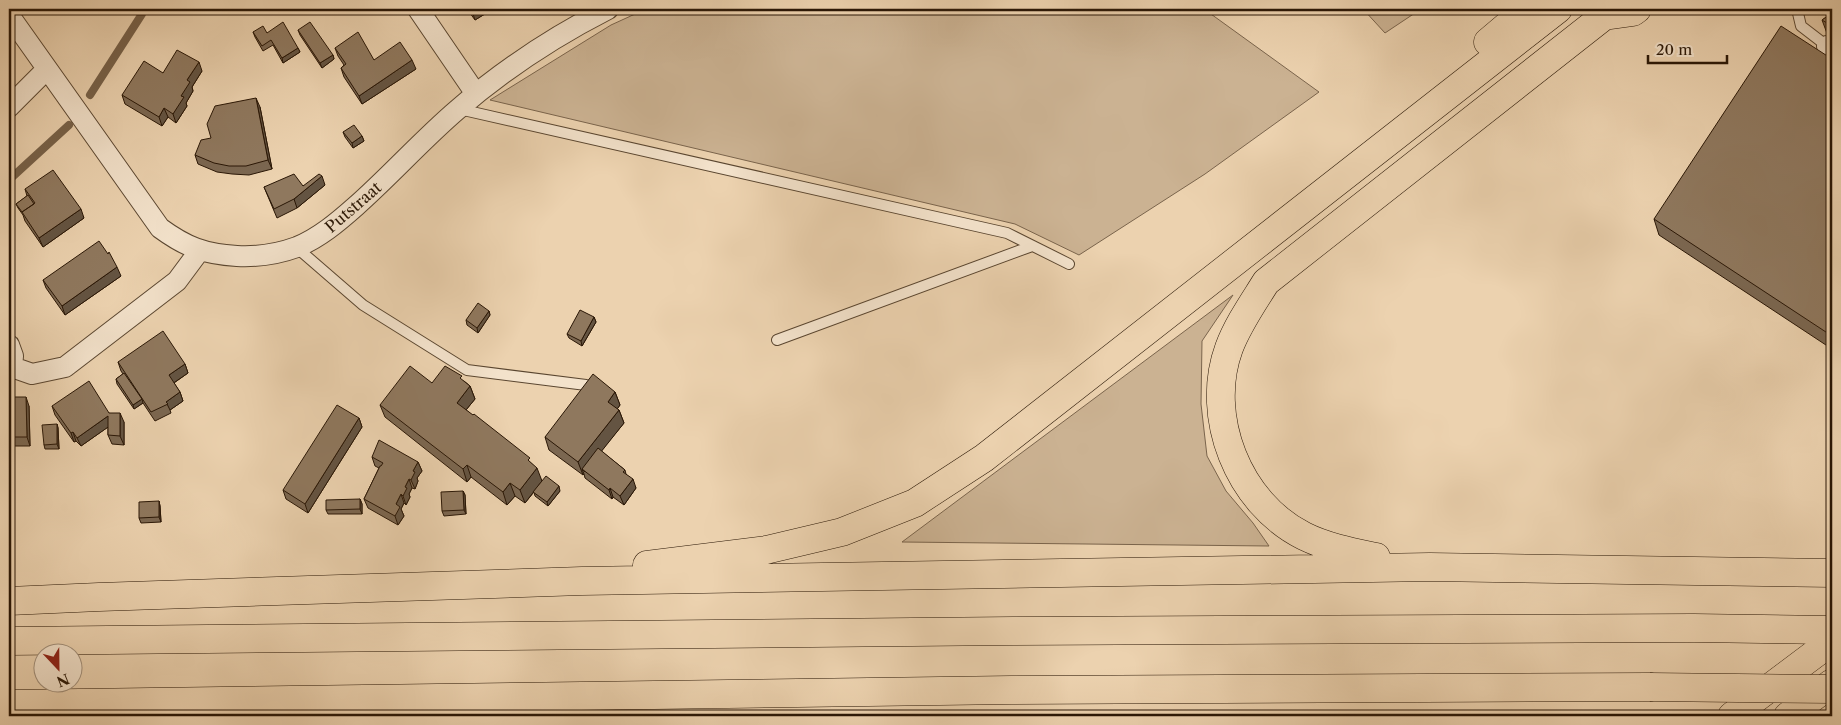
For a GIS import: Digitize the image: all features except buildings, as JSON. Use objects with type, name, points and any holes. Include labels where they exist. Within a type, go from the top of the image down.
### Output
[{"type":"main road","points":[[1481,70],[1487,43],[1527,9]]},
{"type":"main road","points":[[582,582],[639,566],[776,548],[842,532],[915,503],[984,458],[1558,9]]},
{"type":"main road","points":[[1430,567],[1342,550],[1304,536],[1280,521],[1255,495],[1236,465],[1225,436],[1221,405],[1222,376],[1229,348],[1244,317],[1266,282],[1608,12],[1633,12],[1637,9]]},
{"type":"main road","points":[[9,601],[99,596],[582,582],[1430,567],[1832,573]]},
{"type":"main road","points":[[9,641],[1013,631],[1694,628],[1832,630]]},
{"type":"main road","points":[[1732,716],[1832,641]]},
{"type":"main road","points":[[1788,716],[1832,683]]},
{"type":"main road","points":[[9,704],[1011,690],[1650,687],[1832,689]]},
{"type":"street","points":[[418,9],[476,94]]},
{"type":"street","name":"Putstraat","points":[[9,15],[160,228],[180,243],[200,250],[224,255],[246,256],[272,254],[296,247],[318,236],[378,186],[476,94],[556,38],[608,9]]},
{"type":"street","points":[[9,107],[47,69]]},
{"type":"street","points":[[9,345],[14,356],[10,367],[32,374],[65,367],[177,281],[200,250]]},
{"type":"lane","points":[[1797,9],[1801,26],[1830,47]]},
{"type":"lane","points":[[458,109],[1007,233],[1069,264]]},
{"type":"lane","points":[[777,340],[1032,246]]},
{"type":"lane","points":[[296,247],[363,305],[467,370],[586,385]]},
{"type":"shaded area","points":[[646,9],[1204,9],[1319,92],[1205,174],[1079,255],[1015,224],[490,100],[611,25]]},
{"type":"shaded area","points":[[1363,9],[1421,9],[1385,33]]},
{"type":"shaded area","points":[[1233,295],[1202,341],[1201,404],[1207,456],[1226,491],[1253,523],[1269,546],[902,542]]},
{"type":"waterway","points":[[90,95],[144,9]]},
{"type":"waterway","points":[[9,180],[69,125]]}]
